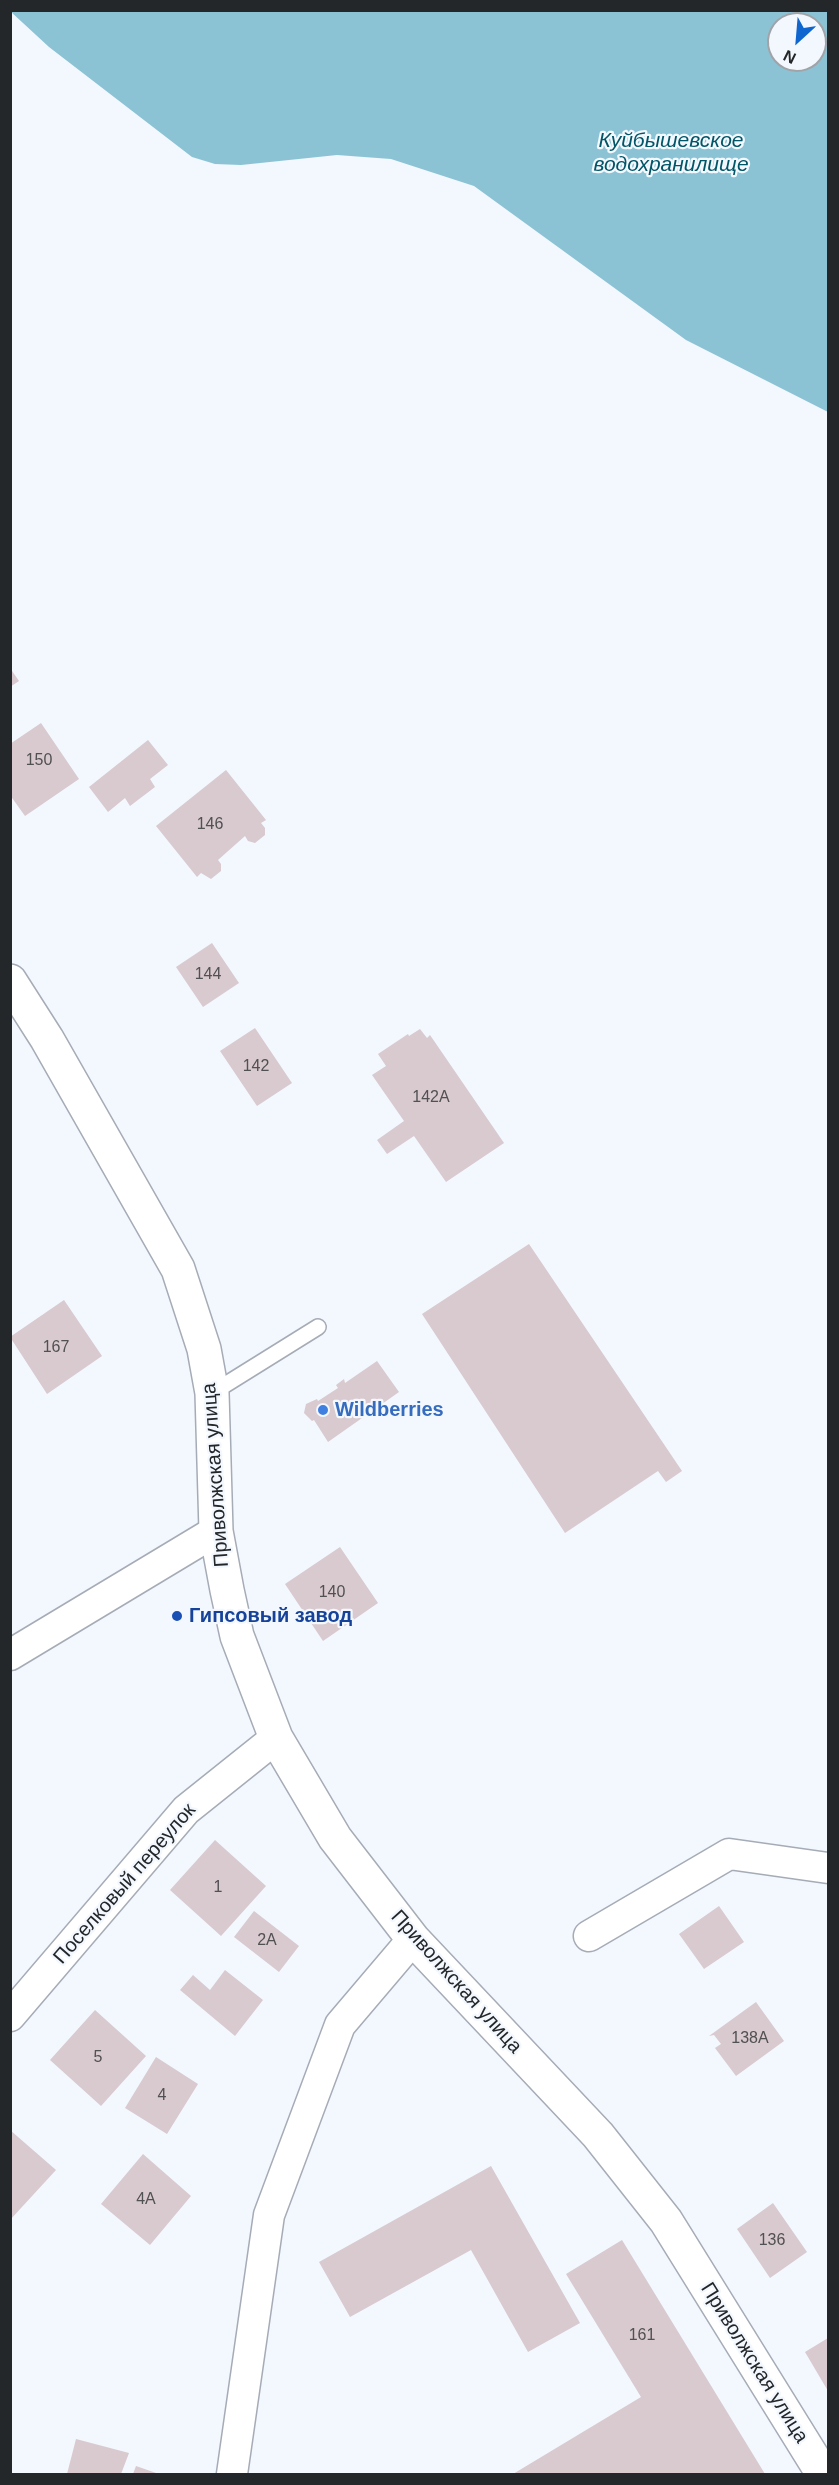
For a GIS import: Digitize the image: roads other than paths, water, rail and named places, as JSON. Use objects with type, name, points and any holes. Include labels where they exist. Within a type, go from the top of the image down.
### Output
[{"type":"main road","name":"Приволжская улица","points":[[10,981],[47,1039],[178,1269],[204,1349],[212,1393],[216,1531],[237,1636],[276,1738],[335,1838],[412,1939],[598,2135],[666,2221],[823,2475]]},
{"type":"street","points":[[10,1655],[216,1531]]},
{"type":"street","name":"Поселковый переулок","points":[[10,2016],[186,1810],[276,1738]]},
{"type":"street","points":[[589,1936],[729,1854],[828,1868]]},
{"type":"street","points":[[232,2475],[269,2215],[340,2025],[412,1939]]},
{"type":"lane","points":[[212,1393],[318,1327]]},
{"type":"water","name":"Куйбышевское водохранилище","points":[[10,11],[828,11],[828,412],[686,340],[474,186],[391,159],[337,155],[241,165],[215,164],[192,157],[49,47]]},
{"type":"place","name":"Wildberries","points":[[323,1410]]},
{"type":"place","name":"Гипсовый завод","points":[[177,1616]]}]
